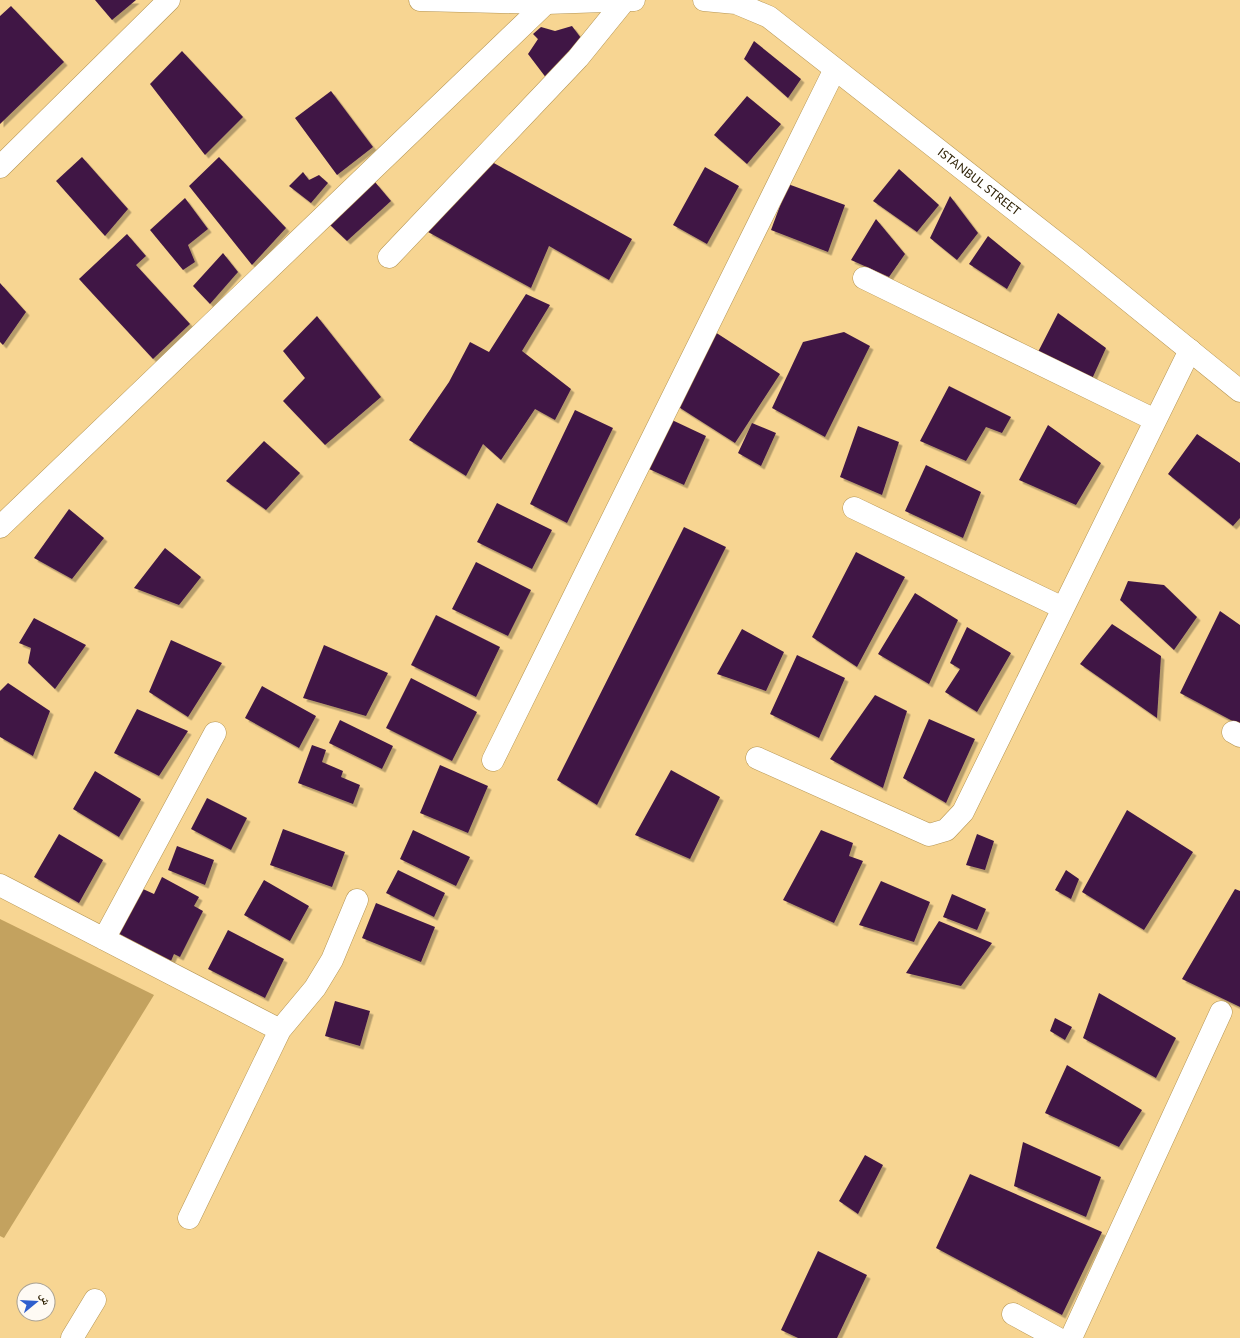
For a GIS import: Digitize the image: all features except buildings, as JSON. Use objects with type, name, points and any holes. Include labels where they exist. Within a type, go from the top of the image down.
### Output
[{"type":"street","points":[[0,167],[169,0]]},
{"type":"street","points":[[420,0],[493,3],[634,0]]},
{"type":"street","points":[[389,257],[578,58],[626,0]]},
{"type":"street","name":"ISTANBUL STREET","points":[[704,0],[736,3],[769,18],[1076,258],[1240,391]]},
{"type":"street","points":[[0,527],[546,3]]},
{"type":"street","points":[[493,760],[835,69]]},
{"type":"street","points":[[864,278],[1155,420]]},
{"type":"street","points":[[757,758],[929,835],[946,830],[963,812],[1190,350]]},
{"type":"street","points":[[854,508],[1063,608]]},
{"type":"street","points":[[104,939],[215,733]]},
{"type":"street","points":[[0,885],[280,1030]]},
{"type":"street","points":[[189,1218],[280,1030],[315,988],[332,960],[357,900]]},
{"type":"street","points":[[1071,1338],[1221,1012]]},
{"type":"street","points":[[72,1338],[94,1300]]},
{"type":"street","points":[[1013,1314],[1057,1338]]},
{"type":"shaded area","points":[[0,919],[154,995],[4,1238],[0,1236]]}]
